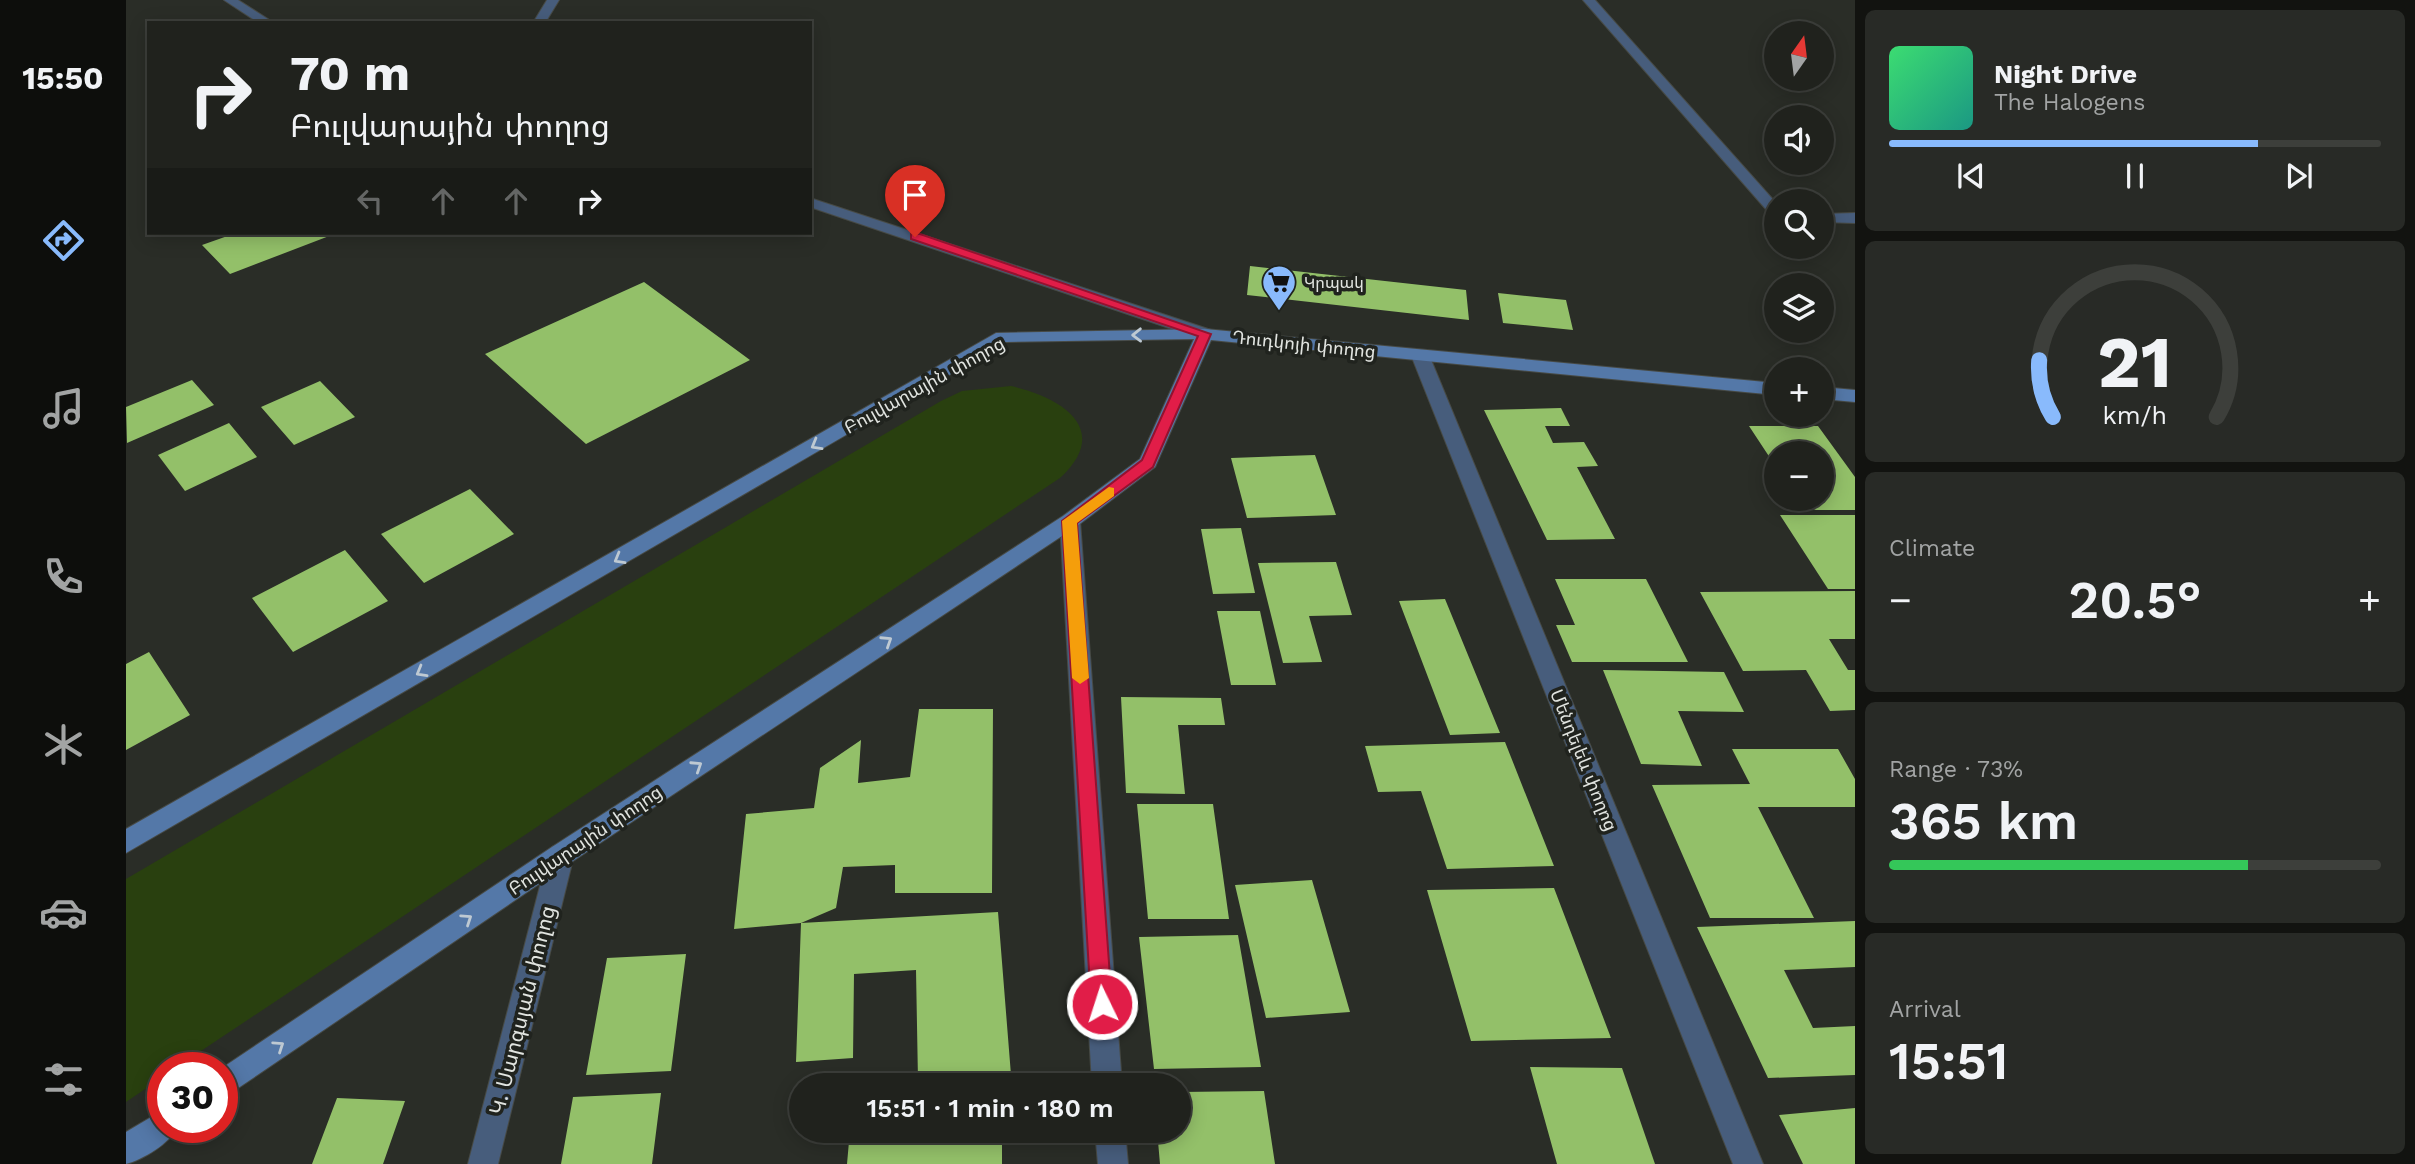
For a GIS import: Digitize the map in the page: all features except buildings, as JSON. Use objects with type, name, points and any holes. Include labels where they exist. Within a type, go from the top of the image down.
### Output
[{"type":"street","points":[[230,0],[265,21]]},
{"type":"street","points":[[539,21],[553,0]]},
{"type":"street","points":[[1589,0],[1764,198]]},
{"type":"street","name":"Դուդկոյի փողոց","points":[[812,203],[1205,334],[1764,388]]},
{"type":"street","points":[[1834,218],[1855,218]]},
{"type":"street","name":"Բուլվարային փողոց","points":[[126,842],[1002,337],[1205,334],[1148,463],[1070,521],[561,855],[238,1074]]},
{"type":"street","name":"Մենդելեև փողոց","points":[[1420,355],[1748,1164]]},
{"type":"street","points":[[1834,394],[1855,396]]},
{"type":"street","points":[[1070,521],[1106,1073]]},
{"type":"street","name":"Կ. Սարգսյան փողոց","points":[[483,1164],[561,855]]},
{"type":"street","points":[[126,1150],[147,1136]]},
{"type":"street","points":[[1111,1143],[1112,1164]]},
{"type":"green space","points":[[1011,386],[1047,398],[1062,407],[1074,418],[1081,430],[1082,444],[1075,460],[1060,478],[199,1052],[147,1052],[147,1088],[126,1102],[126,879],[962,391]]},
{"type":"slow traffic","points":[[1080,678],[1070,521],[1109,492]]},
{"type":"place","name":"Կրպակ","points":[[1279,312]]},
{"type":"route","points":[[915,237],[1205,334],[1148,463],[1070,521],[1102,1004]]}]
